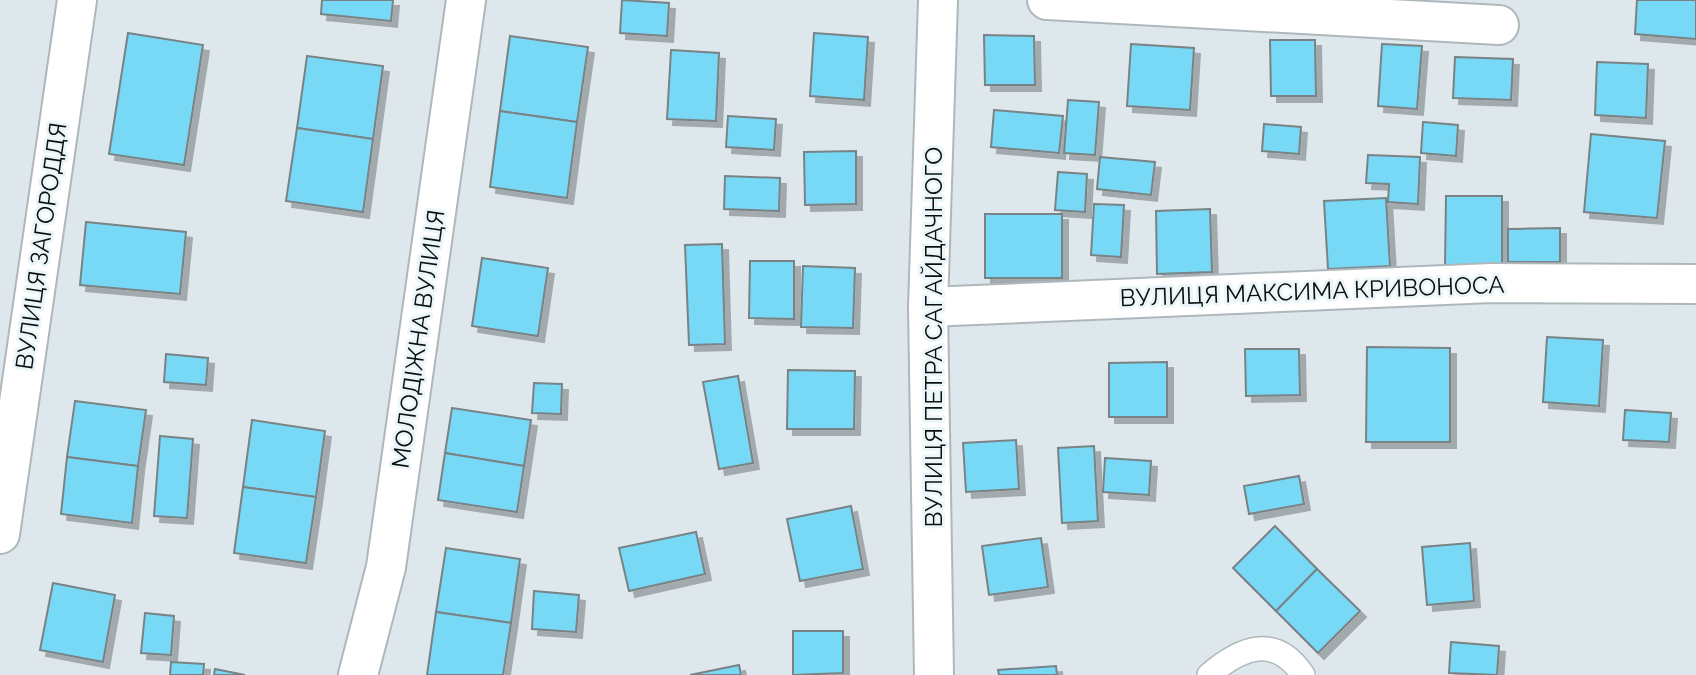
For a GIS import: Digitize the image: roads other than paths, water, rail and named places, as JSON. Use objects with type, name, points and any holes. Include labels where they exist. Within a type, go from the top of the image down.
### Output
[{"type":"street","name":"ВУЛИЦЯ ЗАГОРОДДЯ","points":[[0,534],[76,0]]},
{"type":"street","name":"МОЛОДІЖНА ВУЛИЦЯ","points":[[358,675],[386,566],[466,0]]},
{"type":"street","name":"ВУЛИЦЯ ПЕТРА САГАЙДАЧНОГО","points":[[934,675],[928,306],[938,0]]},
{"type":"street","points":[[1047,0],[1499,25]]},
{"type":"street","name":"ВУЛИЦЯ МАКСИМА КРИВОНОСА","points":[[928,306],[1492,283],[1696,284]]},
{"type":"lane","points":[[1209,675],[1228,659],[1253,648],[1276,651],[1303,675]]}]
